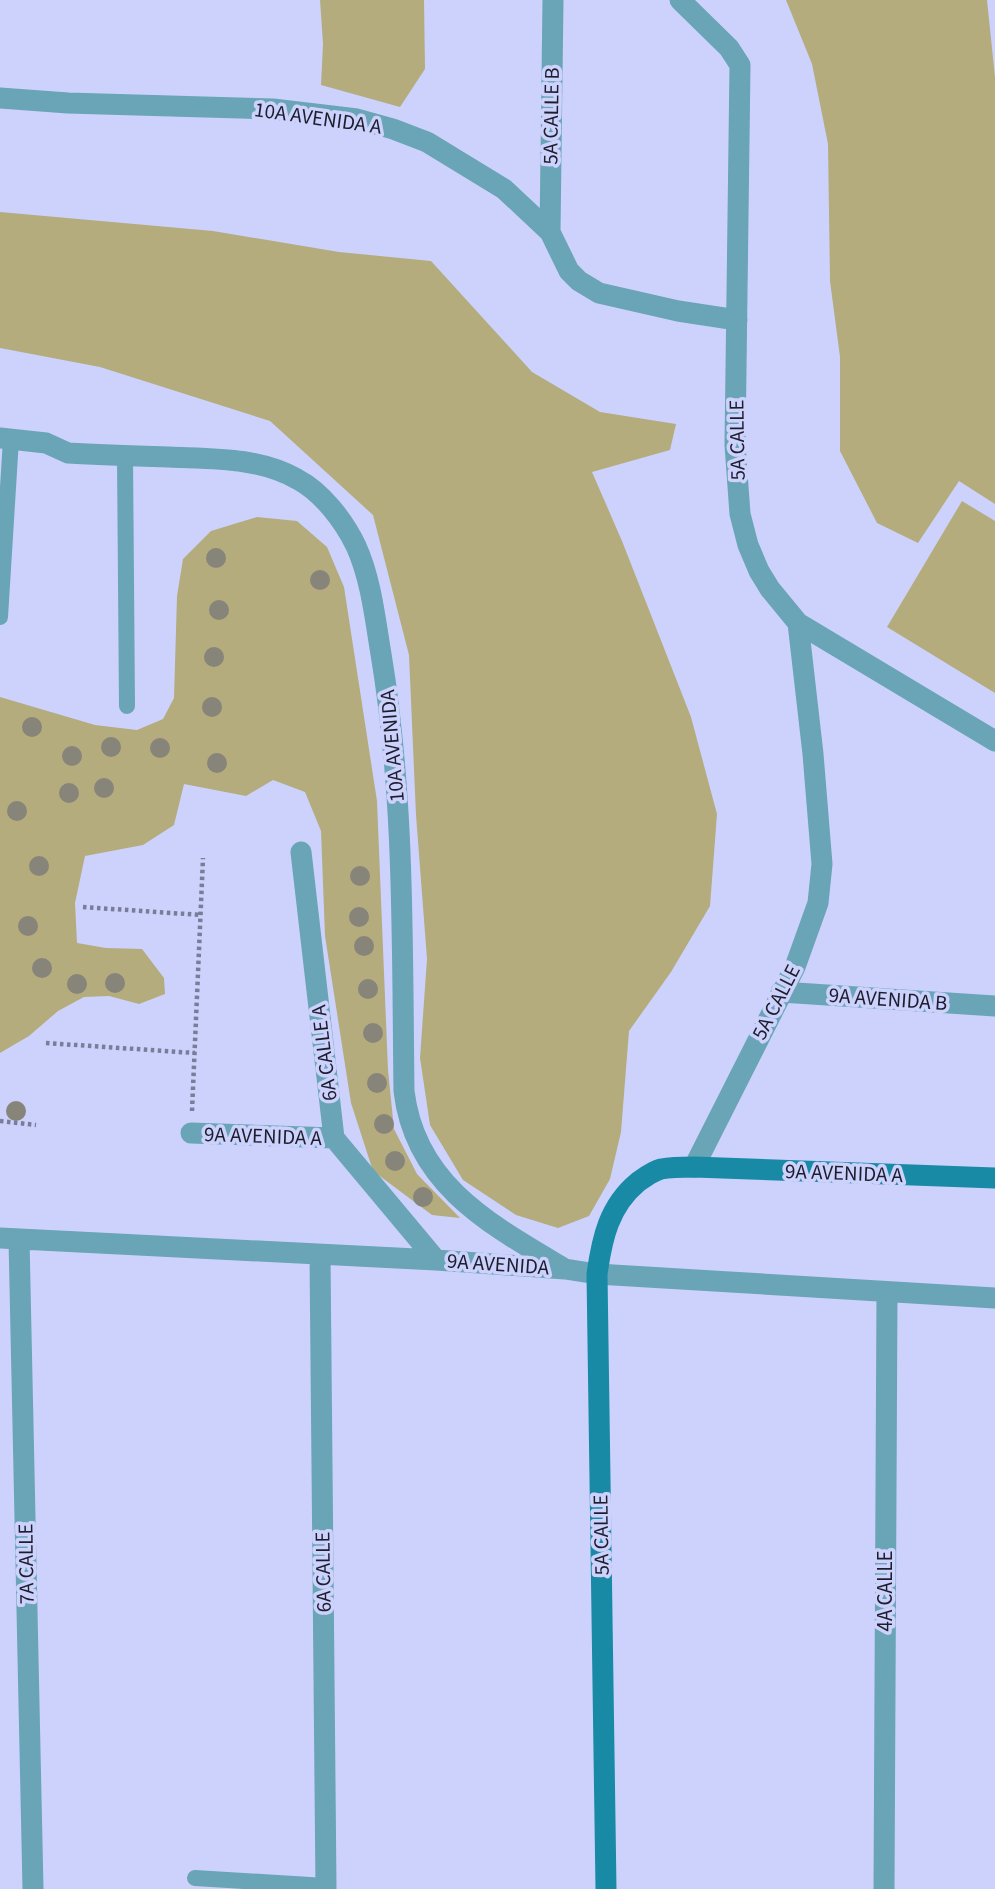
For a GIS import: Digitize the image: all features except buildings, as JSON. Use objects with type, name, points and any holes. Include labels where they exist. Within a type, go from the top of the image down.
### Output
[{"type":"street","name":"5A CALLE B","points":[[550,232],[553,0]]},
{"type":"street","name":"5A CALLE","points":[[606,1889],[597,1274],[602,1240],[608,1222],[628,1191],[645,1177],[657,1170],[694,1167],[804,943],[818,903],[822,864],[798,623],[760,571],[748,544],[740,514],[735,445],[740,65],[729,48],[680,0]]},
{"type":"street","name":"10A AVENIDA A","points":[[0,98],[68,103],[273,109],[357,119],[393,129],[464,163],[504,189],[550,232],[569,271],[579,281],[599,293],[678,311],[737,320]]},
{"type":"street","name":"10A AVENIDA","points":[[6,439],[46,443],[68,453],[234,460],[274,467],[300,480],[341,520],[356,547],[374,607],[386,678],[394,749],[400,848],[404,1091],[413,1134],[423,1154],[451,1190],[508,1236],[565,1269]]},
{"type":"street","points":[[798,623],[995,740]]},
{"type":"street","name":"6A CALLE A","points":[[301,852],[334,1138]]},
{"type":"street","name":"9A AVENIDA B","points":[[781,992],[995,1006]]},
{"type":"street","name":"9A AVENIDA A","points":[[191,1133],[334,1138]]},
{"type":"street","points":[[334,1138],[436,1260]]},
{"type":"street","name":"9A AVENIDA A","points":[[694,1167],[995,1178]]},
{"type":"street","name":"9A AVENIDA","points":[[9,1239],[436,1260],[565,1269],[597,1274],[995,1298]]},
{"type":"street","name":"7A CALLE","points":[[9,1239],[33,1889]]},
{"type":"street","name":"6A CALLE","points":[[320,1255],[326,1888]]},
{"type":"street","name":"4A CALLE","points":[[884,1889],[887,1292]]},
{"type":"lane","points":[[0,617],[6,439]]},
{"type":"lane","points":[[125,456],[127,706]]},
{"type":"lane","points":[[195,1878],[326,1888]]},
{"type":"path","points":[[191,1133],[203,858]]},
{"type":"path","points":[[83,907],[201,915]]},
{"type":"path","points":[[46,1043],[195,1053]]},
{"type":"path","points":[[0,1121],[36,1125]]},
{"type":"shaded area","points":[[320,0],[424,0],[425,69],[400,107],[321,85],[323,44]]},
{"type":"shaded area","points":[[786,0],[987,0],[995,77],[995,504],[959,481],[918,543],[877,523],[840,451],[840,357],[830,281],[828,144],[812,64]]},
{"type":"shaded area","points":[[0,212],[213,231],[339,252],[431,261],[532,372],[600,412],[676,424],[670,450],[592,472],[691,717],[717,814],[710,906],[671,972],[629,1031],[621,1132],[610,1179],[589,1216],[558,1228],[516,1215],[463,1180],[430,1125],[420,1058],[427,959],[416,815],[409,655],[373,515],[270,421],[100,367],[0,348]]},
{"type":"shaded area","points":[[962,501],[995,521],[995,693],[887,627]]},
{"type":"shaded area","points":[[257,517],[297,521],[327,547],[344,587],[377,801],[388,1070],[394,1129],[417,1174],[460,1218],[432,1215],[373,1171],[351,1103],[325,936],[321,831],[305,792],[273,780],[246,796],[184,784],[174,825],[143,845],[85,856],[75,903],[77,943],[106,948],[142,949],[164,978],[165,994],[139,1004],[109,996],[84,997],[58,1011],[29,1036],[0,1053],[0,697],[95,725],[137,730],[163,719],[174,698],[177,596],[183,559],[211,531]]}]
